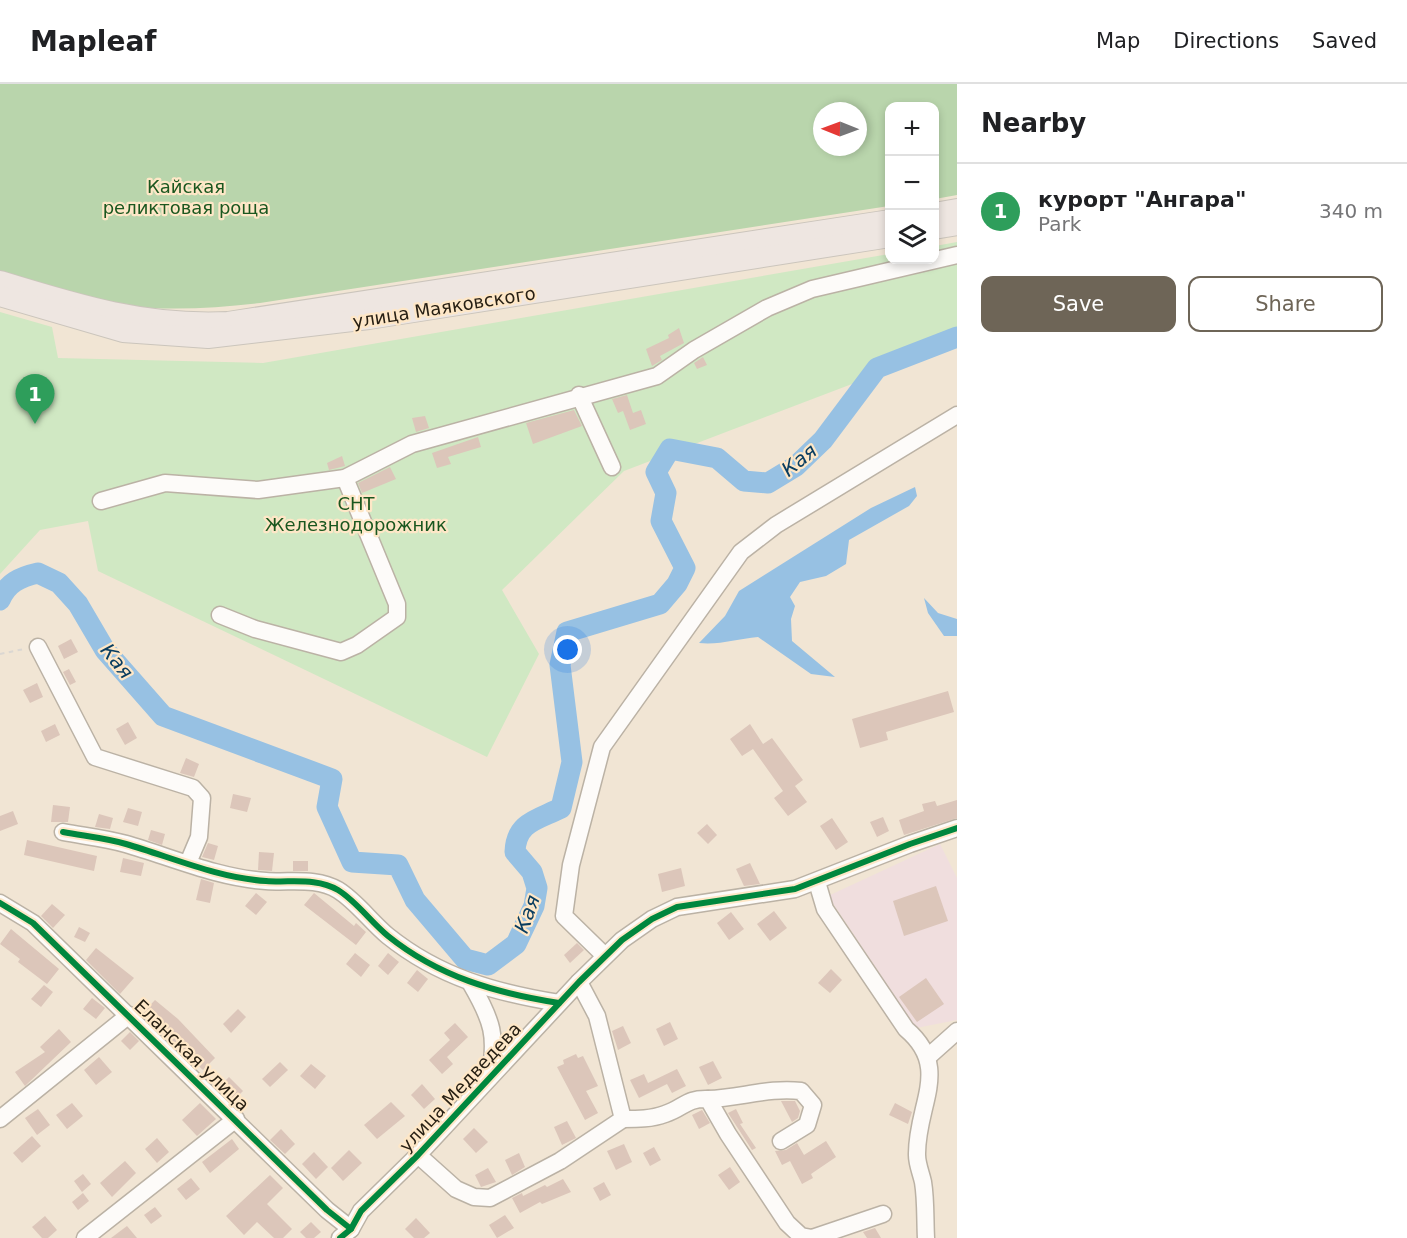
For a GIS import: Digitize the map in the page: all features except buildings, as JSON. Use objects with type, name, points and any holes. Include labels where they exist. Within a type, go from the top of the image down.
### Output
[{"type":"main road","points":[[939,212],[957,209]]},
{"type":"main road","name":"улица Маяковского","points":[[0,281],[116,315],[162,321],[228,321],[885,220]]},
{"type":"main road","points":[[939,228],[957,225]]},
{"type":"main road","name":"улица Маяковского","points":[[0,296],[123,332],[208,339],[369,319],[885,238]]},
{"type":"street","points":[[101,501],[165,483],[258,490],[345,477],[411,444],[579,395],[657,376],[694,350],[767,308],[812,289],[957,255]]},
{"type":"street","points":[[579,395],[612,467]]},
{"type":"street","points":[[605,956],[564,916],[571,865],[602,747],[741,552],[777,525],[957,415]]},
{"type":"street","points":[[220,615],[255,629],[341,652],[357,645],[397,617],[397,604],[345,477]]},
{"type":"street","points":[[39,647],[95,757],[193,788],[202,798],[199,837],[188,863]]},
{"type":"street","name":"улица Медведева","points":[[347,1235],[361,1211],[418,1155],[579,982],[637,929],[677,907],[766,896],[818,882],[910,844],[957,828]]},
{"type":"street","points":[[63,832],[123,843],[188,863],[265,881],[316,882],[338,890],[389,936],[426,962],[471,984],[516,996],[559,1003]]},
{"type":"street","points":[[818,882],[825,909],[906,1029],[920,1041],[929,1056],[930,1071],[916,1155],[923,1183],[926,1238]]},
{"type":"street","name":"Еланская улица","points":[[0,903],[33,923],[237,1119],[327,1210],[347,1235]]},
{"type":"street","points":[[579,982],[597,1016],[623,1119]]},
{"type":"street","points":[[471,984],[489,1014],[494,1036],[489,1078]]},
{"type":"street","points":[[0,1119],[129,1015]]},
{"type":"street","points":[[929,1056],[957,1031]]},
{"type":"street","points":[[418,1155],[456,1189],[474,1197],[490,1198],[560,1161],[623,1119],[666,1114],[692,1098],[736,1098],[785,1089],[801,1091],[813,1105],[807,1125],[782,1140]]},
{"type":"street","points":[[708,1099],[728,1134],[787,1223],[801,1236],[812,1238],[883,1214]]},
{"type":"street","points":[[85,1238],[237,1119]]},
{"type":"path","points":[[0,654],[39,647]]},
{"type":"shaded area","points":[[940,844],[957,878],[957,1020],[916,1028],[828,896]]},
{"type":"green space","name":"Кайская реликтовая роща","points":[[0,84],[957,84],[957,195],[939,198],[939,102],[885,102],[885,207],[260,303],[193,308],[148,308],[103,303],[50,292],[0,277]]},
{"type":"green space","name":"СНТ Железнодорожник","points":[[957,242],[957,344],[624,471],[502,590],[539,654],[487,757],[98,571],[88,521],[40,530],[0,574],[0,312],[52,327],[58,358],[263,363],[885,255],[885,264],[939,264],[939,245]]},
{"type":"water","points":[[915,487],[917,496],[909,506],[849,540],[846,564],[826,576],[800,582],[790,597],[795,606],[791,619],[792,641],[835,677],[811,674],[758,637],[721,643],[699,643],[725,616],[739,591],[871,508]]},
{"type":"water","points":[[924,598],[938,613],[957,619],[957,636],[944,636],[928,613]]},
{"type":"waterway","name":"Кая","points":[[0,600],[10,585],[31,575],[38,573],[59,583],[78,604],[105,650],[163,716],[332,779],[327,807],[352,862],[398,865],[415,900],[465,959],[488,965],[516,944],[534,906],[537,888],[532,872],[515,852],[519,834],[529,823],[561,808],[572,762],[560,665],[567,632],[660,604],[677,584],[685,568],[661,521],[666,493],[656,472],[670,449],[717,458],[744,481],[768,483],[796,466],[823,440],[877,368],[957,337]]},
{"type":"cycle path","points":[[340,1238],[351,1229],[361,1211],[418,1155],[579,982],[622,940],[652,919],[677,907],[795,889],[957,828]]},
{"type":"cycle path","points":[[63,832],[118,842],[230,876],[266,881],[312,882],[330,886],[351,900],[388,936],[407,950],[448,973],[513,994],[559,1003]]},
{"type":"cycle path","points":[[0,903],[33,923],[327,1210],[351,1229]]},
{"type":"place","name":"курорт \"Ангара\"","points":[[35,424]]}]
